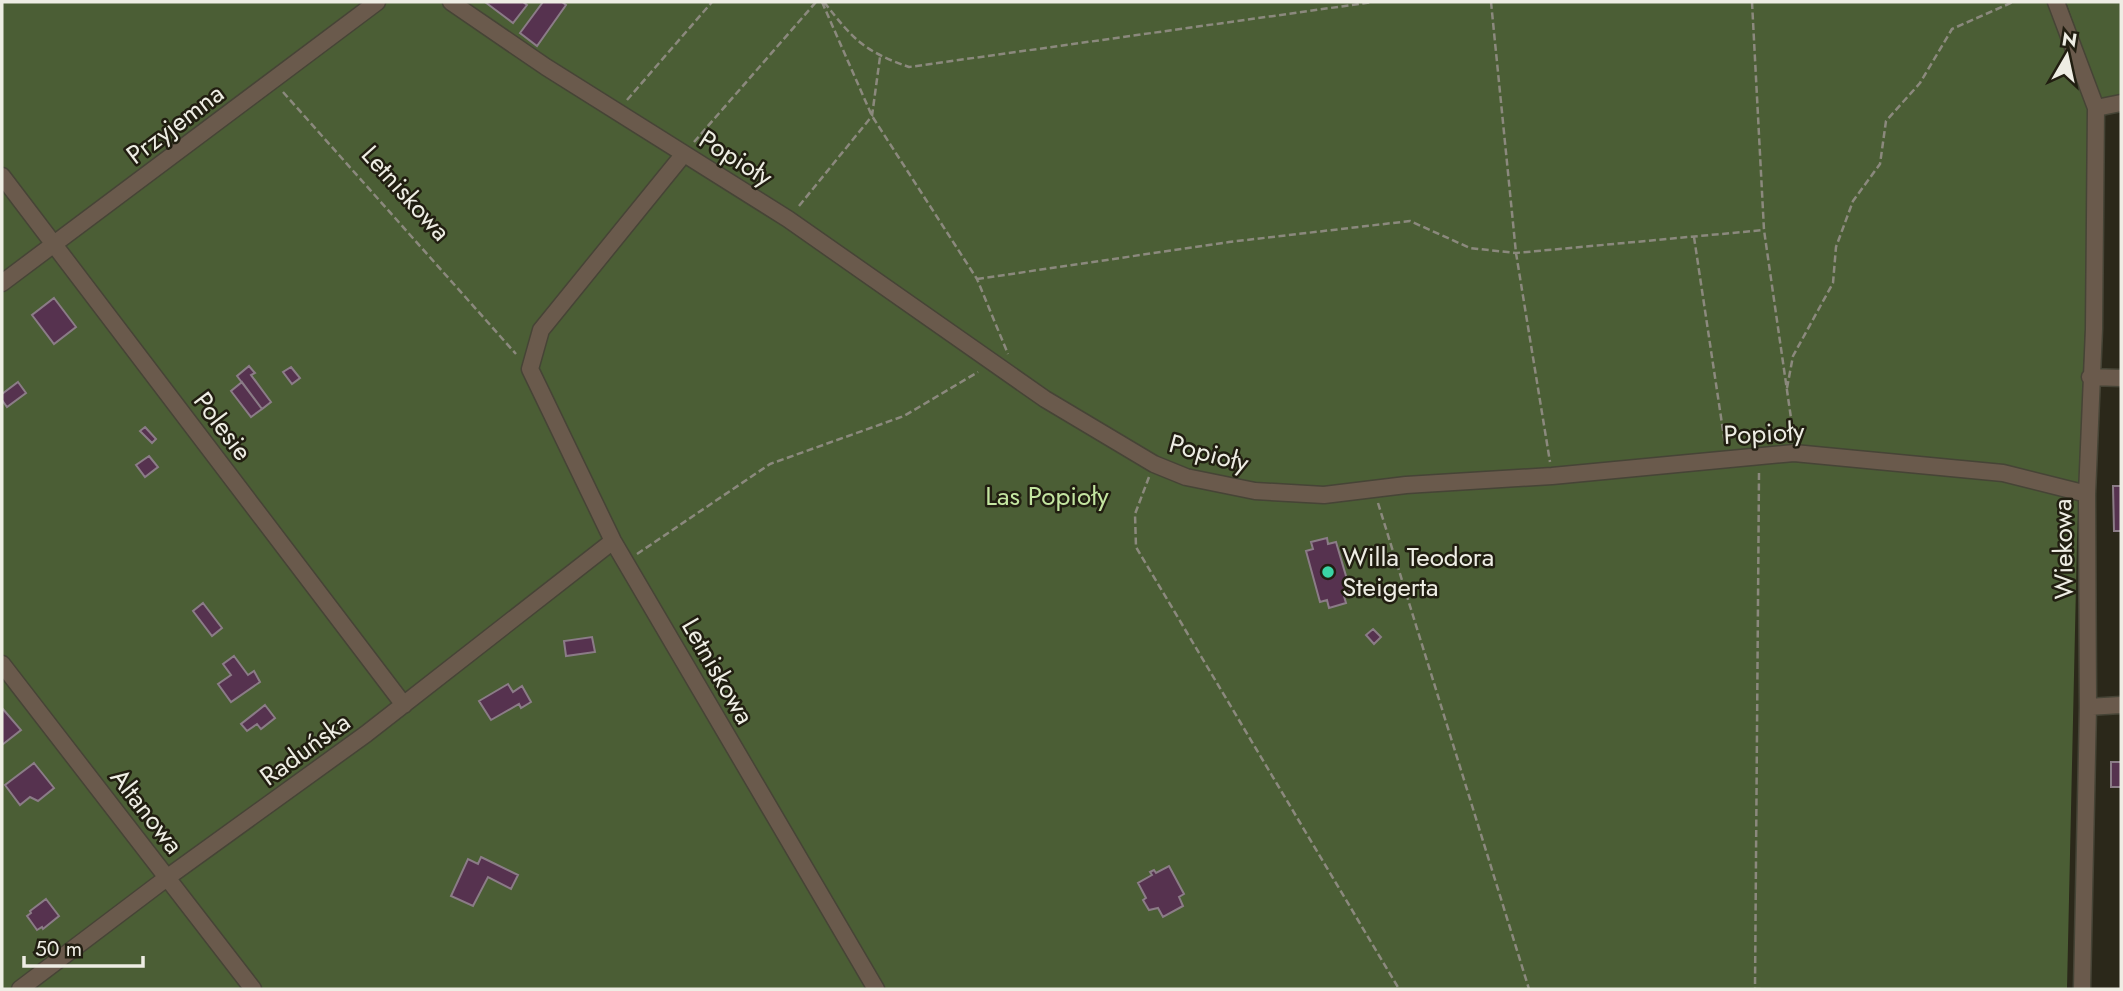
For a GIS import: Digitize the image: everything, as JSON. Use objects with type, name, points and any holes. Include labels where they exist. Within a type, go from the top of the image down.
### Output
[{"type":"street","name":"Przyjemna","points":[[2,284],[377,2]]},
{"type":"street","name":"Popioły","points":[[451,2],[546,67],[788,219],[1045,398],[1154,464],[1186,477],[1255,491],[1324,495],[1421,483],[1552,476],[1794,453],[2003,473],[2087,494]]},
{"type":"street","points":[[2056,2],[2096,108],[2121,103]]},
{"type":"street","name":"Wiekowa","points":[[2082,989],[2088,707],[2087,494],[2094,329],[2096,108]]},
{"type":"street","points":[[530,369],[541,330],[683,155]]},
{"type":"street","name":"Polesie","points":[[2,176],[404,705]]},
{"type":"street","name":"Letniskowa","points":[[530,369],[613,541],[876,989]]},
{"type":"street","points":[[2090,377],[2121,378]]},
{"type":"street","name":"Raduńska","points":[[20,989],[404,705],[613,541]]},
{"type":"street","name":"Altanowa","points":[[2,664],[253,989]]},
{"type":"street","points":[[2088,707],[2121,705]]},
{"type":"path","points":[[618,111],[712,2]]},
{"type":"path","points":[[683,155],[816,2]]},
{"type":"path","points":[[823,2],[852,37],[880,57],[909,68],[1373,2]]},
{"type":"path","points":[[823,2],[872,116],[977,279],[1017,377]]},
{"type":"path","points":[[1491,2],[1516,253],[1552,476]]},
{"type":"path","points":[[1752,2],[1764,230],[1794,435],[1794,453]]},
{"type":"path","points":[[1787,388],[1793,356],[1833,283],[1836,247],[1853,201],[1880,164],[1886,121],[1920,83],[1952,29],[2013,2]]},
{"type":"path","points":[[788,219],[872,116],[880,57]]},
{"type":"path","name":"Letniskowa","points":[[273,81],[530,369]]},
{"type":"path","points":[[977,279],[1229,242],[1410,221],[1470,248],[1516,253],[1764,230]]},
{"type":"path","points":[[1694,237],[1727,459]]},
{"type":"path","points":[[625,562],[770,464],[904,416],[996,362]]},
{"type":"path","points":[[1759,456],[1755,989],[1762,989]]},
{"type":"path","points":[[1154,464],[1135,514],[1136,547],[1399,989]]},
{"type":"path","points":[[1374,490],[1529,989]]},
{"type":"green space","name":"Las Popioły","points":[[2,2],[2049,2],[2093,120],[2077,541],[2067,989],[2,989]]},
{"type":"green space","points":[[2066,2],[2121,2],[2121,98],[2101,101]]},
{"type":"building","points":[[485,2],[523,2],[527,5],[513,23]]},
{"type":"building","points":[[543,2],[562,2],[566,5],[537,46],[520,33]]},
{"type":"building","points":[[54,298],[76,327],[54,344],[32,315]]},
{"type":"building","points":[[249,366],[255,373],[251,375],[271,402],[262,409],[237,376]]},
{"type":"building","points":[[291,367],[300,378],[292,384],[283,372]]},
{"type":"building","points":[[18,382],[26,393],[7,407],[2,400],[2,394]]},
{"type":"building","points":[[242,382],[262,409],[251,417],[231,391]]},
{"type":"building","points":[[145,427],[156,439],[152,443],[140,431]]},
{"type":"building","points":[[149,456],[158,467],[145,477],[136,465]]},
{"type":"building","points":[[2113,486],[2121,486],[2121,531],[2114,531]]},
{"type":"building","name":"Willa Teodora Steigerta","points":[[1327,538],[1328,544],[1336,542],[1351,593],[1344,596],[1346,603],[1329,608],[1327,600],[1320,602],[1306,551],[1313,549],[1311,542]]},
{"type":"building","points":[[203,603],[222,628],[212,636],[193,611]]},
{"type":"building","points":[[1373,629],[1381,637],[1374,644],[1366,635]]},
{"type":"building","points":[[592,637],[595,652],[566,656],[564,641]]},
{"type":"building","points":[[234,656],[248,675],[254,671],[260,682],[231,702],[218,684],[231,675],[223,664]]},
{"type":"building","points":[[508,684],[513,692],[522,686],[531,702],[521,708],[519,704],[491,720],[479,701]]},
{"type":"building","points":[[265,705],[275,718],[261,729],[257,724],[247,731],[241,724]]},
{"type":"building","points":[[2,708],[21,730],[2,745]]},
{"type":"building","points":[[2111,762],[2121,762],[2121,787],[2111,787]]},
{"type":"building","points":[[34,763],[54,788],[38,801],[30,797],[20,805],[5,785]]},
{"type":"building","points":[[481,857],[518,875],[511,889],[488,877],[473,906],[451,896],[468,859],[478,864]]},
{"type":"building","points":[[1169,866],[1184,894],[1179,897],[1183,906],[1163,917],[1158,908],[1149,910],[1138,883],[1152,875],[1150,872],[1154,870],[1156,873]]},
{"type":"building","points":[[46,899],[59,916],[43,929],[42,927],[37,930],[27,916]]},
{"type":"place","name":"Willa Teodora Steigerta","points":[[1328,572]]}]
